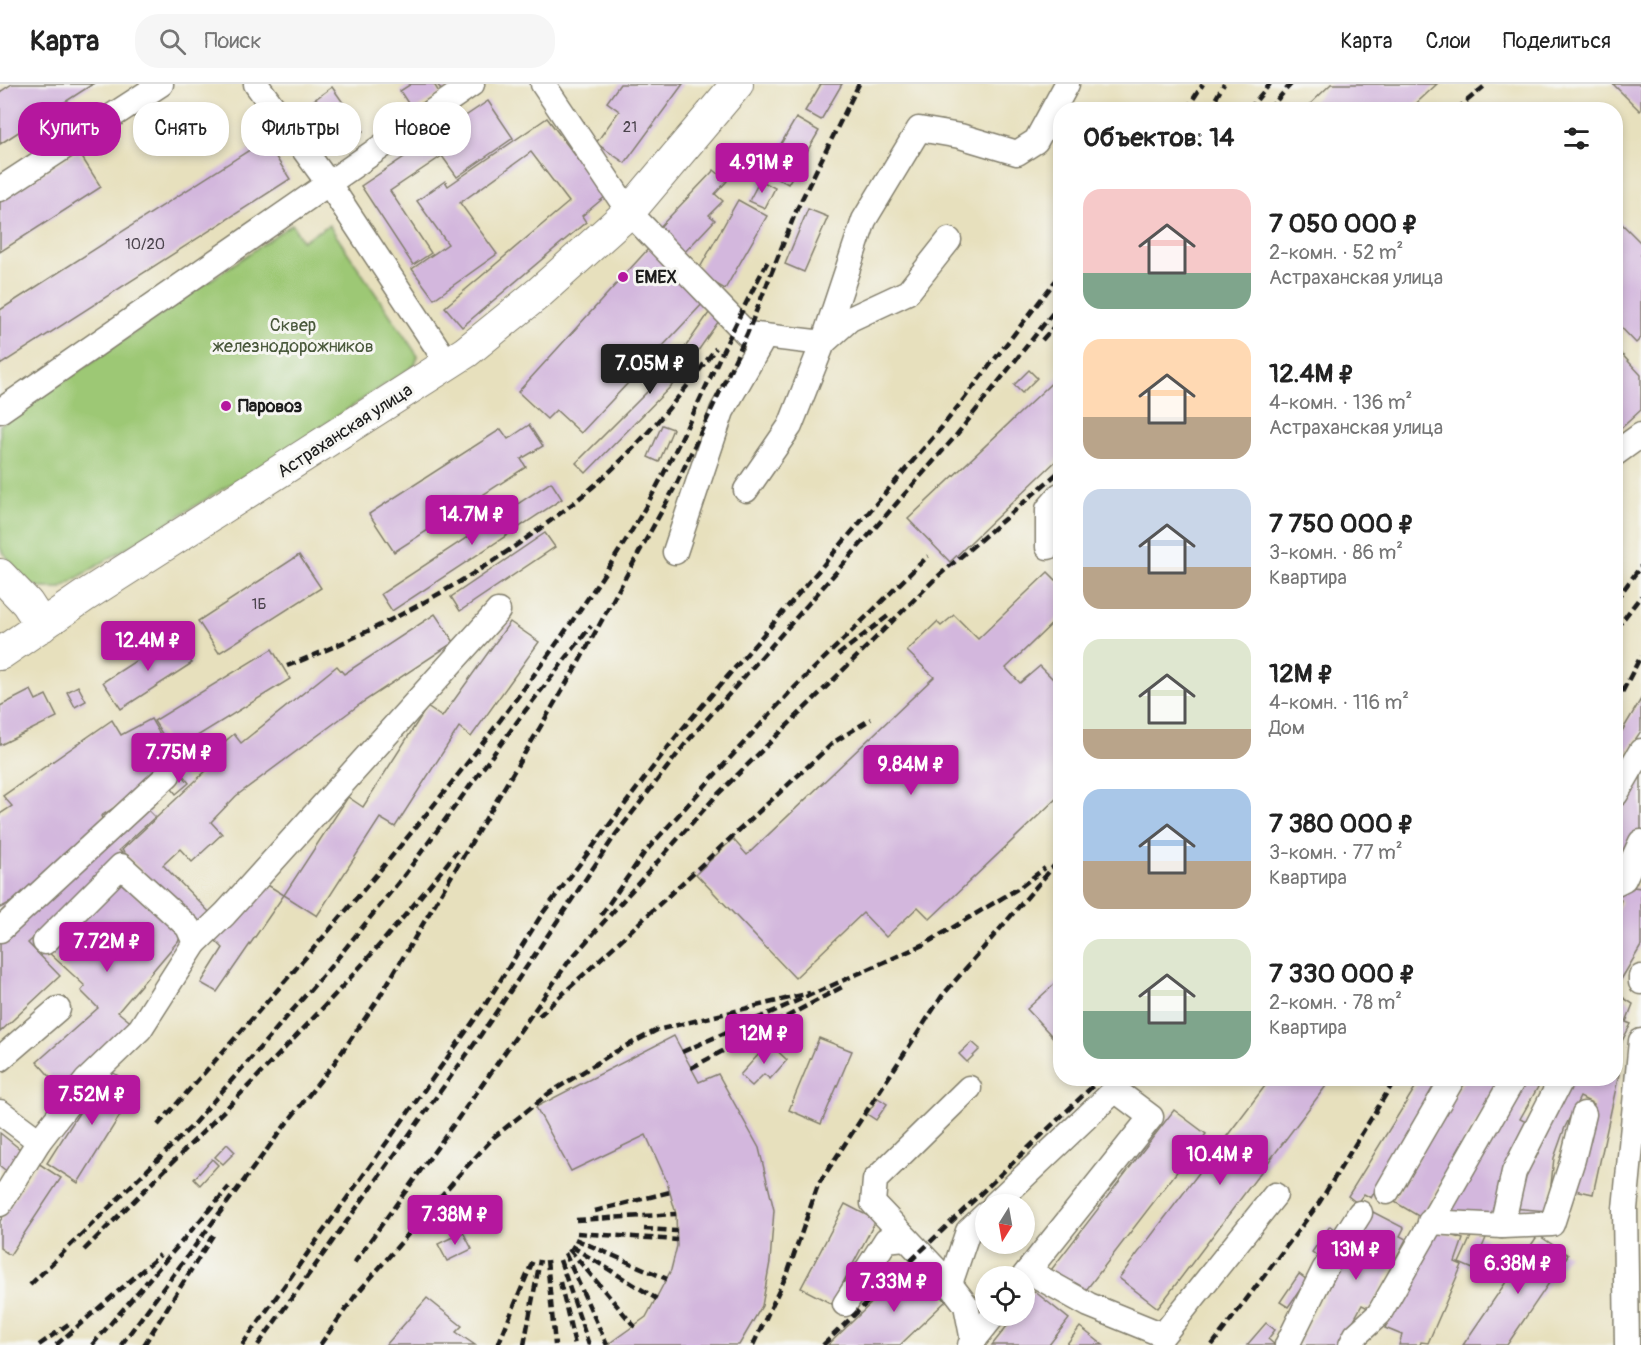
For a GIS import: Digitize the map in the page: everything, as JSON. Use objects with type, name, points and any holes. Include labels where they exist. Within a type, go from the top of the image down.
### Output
[{"type":"main road","name":"Астраханская улица","points":[[0,654],[83,597],[448,364],[540,292],[629,212],[737,84]]},
{"type":"main road","points":[[0,575],[27,603],[42,626]]},
{"type":"street","points":[[0,189],[160,84]]},
{"type":"street","points":[[256,84],[329,184],[448,364]]},
{"type":"street","points":[[0,411],[472,84]]},
{"type":"street","points":[[543,84],[629,212],[747,334],[823,343],[850,319],[908,292],[949,240]]},
{"type":"street","points":[[1057,102],[1066,84]]},
{"type":"street","points":[[746,490],[790,426],[823,343],[864,220],[919,129],[960,136],[1017,153],[1036,141],[1053,109]]},
{"type":"street","points":[[675,552],[722,411],[765,336]]},
{"type":"street","points":[[1623,448],[1641,435]]},
{"type":"street","points":[[1048,547],[1048,508],[1053,503]]},
{"type":"street","points":[[0,1204],[39,1141],[86,1081],[140,1029],[195,943],[225,914],[498,611]]},
{"type":"street","points":[[1623,782],[1641,752]]},
{"type":"street","points":[[0,930],[168,775]]},
{"type":"street","points":[[1627,881],[1641,842]]},
{"type":"street","points":[[45,942],[122,866],[188,927],[195,943]]},
{"type":"street","points":[[1641,976],[1641,982]]},
{"type":"street","points":[[0,1059],[58,1009]]},
{"type":"street","points":[[1627,1345],[1625,1209],[1641,1041]]},
{"type":"street","points":[[1388,1192],[1448,1086]]},
{"type":"street","points":[[1351,1345],[1356,1335],[1379,1314],[1509,1086]]},
{"type":"street","points":[[1502,1226],[1514,1172],[1558,1086]]},
{"type":"street","points":[[969,1089],[875,1180],[873,1203],[950,1284],[966,1305],[972,1343]]},
{"type":"street","points":[[1006,1194],[1115,1090],[1151,1117],[1032,1266]]},
{"type":"street","points":[[0,1112],[39,1141]]},
{"type":"street","points":[[1430,1222],[1502,1226],[1552,1224],[1573,1159],[1584,1114]]},
{"type":"street","points":[[1035,1278],[1089,1305],[1163,1335],[1275,1195]]},
{"type":"street","points":[[1287,1345],[1324,1270],[1360,1213]]},
{"type":"street","points":[[950,1284],[968,1231],[975,1224]]},
{"type":"street","points":[[845,1304],[886,1240],[905,1238]]},
{"type":"street","points":[[972,1343],[985,1326]]},
{"type":"green space","name":"Сквер железнодорожников","points":[[292,224],[302,241],[329,225],[418,356],[415,365],[283,452],[61,588],[42,588],[26,583],[0,548],[0,425]]},
{"type":"building","points":[[12,84],[93,84],[65,102],[18,102],[18,132],[0,144],[0,92]]},
{"type":"building","points":[[411,84],[434,84],[440,94],[427,102],[407,102],[400,91]]},
{"type":"building","points":[[437,84],[455,84],[443,92]]},
{"type":"building","points":[[620,84],[683,84],[625,163],[596,143],[619,111],[607,102]]},
{"type":"building","points":[[821,84],[842,84],[821,120],[805,111]]},
{"type":"building","points":[[1331,84],[1437,84],[1418,102],[1312,102]]},
{"type":"building","points":[[1613,84],[1641,84],[1641,110],[1640,111]]},
{"type":"building","points":[[332,87],[343,102],[311,102]]},
{"type":"building","points":[[488,101],[513,138],[457,177],[442,156],[471,156],[471,112]]},
{"type":"building","points":[[547,118],[606,196],[582,216],[586,222],[462,327],[445,307],[569,202],[531,152],[460,203],[497,254],[434,299],[412,269],[448,244],[417,201],[445,181],[448,186]]},
{"type":"building","points":[[796,118],[819,131],[788,184],[765,171]]},
{"type":"building","points":[[241,155],[275,156],[290,179],[0,365],[0,310]]},
{"type":"building","points":[[70,156],[81,156],[101,187],[0,252],[0,201]]},
{"type":"building","points":[[406,156],[442,156],[390,191],[431,253],[413,265],[361,186]]},
{"type":"building","points":[[714,170],[727,181],[715,194],[723,201],[709,215],[715,220],[682,255],[656,231]]},
{"type":"building","points":[[760,180],[775,188],[765,208],[749,201]]},
{"type":"building","points":[[738,200],[767,216],[725,289],[697,273]]},
{"type":"building","points":[[808,209],[828,217],[804,272],[785,264]]},
{"type":"building","points":[[1623,225],[1641,243],[1641,338],[1636,343],[1623,329]]},
{"type":"building","points":[[649,248],[706,300],[581,433],[556,410],[547,419],[518,392]]},
{"type":"building","points":[[711,310],[721,318],[679,378],[586,473],[576,463],[670,369]]},
{"type":"building","points":[[1623,356],[1641,375],[1641,410],[1623,427]]},
{"type":"building","points":[[1029,370],[1037,378],[1022,393],[1014,385]]},
{"type":"building","points":[[1053,382],[1053,464],[950,562],[908,519]]},
{"type":"building","points":[[529,425],[543,446],[521,459],[526,467],[394,552],[369,514],[501,429],[508,439]]},
{"type":"building","points":[[662,425],[673,429],[659,462],[648,457]]},
{"type":"building","points":[[551,482],[562,499],[392,611],[381,594]]},
{"type":"building","points":[[545,533],[555,547],[460,611],[451,597]]},
{"type":"building","points":[[299,555],[321,588],[219,653],[198,621]]},
{"type":"building","points":[[1048,572],[1053,577],[1053,623],[1006,668],[1020,683],[1040,666],[1053,679],[1053,802],[930,919],[918,907],[886,937],[863,913],[795,978],[696,874],[733,839],[747,855],[934,677],[907,651],[937,622],[941,626],[954,615],[978,639]]},
{"type":"building","points":[[435,614],[454,642],[363,702],[236,796],[211,822],[222,834],[192,862],[180,849],[163,865],[216,919],[202,933],[122,850],[208,769],[201,761],[234,734],[241,743],[337,666],[344,674]]},
{"type":"building","points":[[510,622],[539,642],[471,737],[459,727],[395,827],[380,818],[317,916],[284,895],[348,797],[363,807],[427,707],[442,717]]},
{"type":"building","points":[[174,636],[192,663],[121,709],[103,682]]},
{"type":"building","points":[[272,649],[290,679],[173,751],[154,721]]},
{"type":"building","points":[[78,686],[86,701],[75,707],[67,692]]},
{"type":"building","points":[[31,690],[36,700],[46,695],[57,717],[0,745],[0,706]]},
{"type":"building","points":[[1641,699],[1641,731],[1623,758],[1623,729]]},
{"type":"building","points":[[151,719],[176,762],[142,786],[144,789],[101,816],[103,821],[62,855],[65,861],[27,889],[28,893],[0,908],[0,814],[12,806],[3,796],[112,720],[121,735]]},
{"type":"building","points":[[1641,761],[1641,834],[1623,869],[1623,794]]},
{"type":"building","points":[[182,774],[189,783],[176,794],[169,785]]},
{"type":"building","points":[[144,806],[155,817],[119,850],[123,854],[28,943],[60,976],[0,1032],[0,941]]},
{"type":"building","points":[[117,880],[184,934],[118,1012],[133,1024],[63,1091],[37,1062],[98,1008],[81,991],[85,986],[47,951]]},
{"type":"building","points":[[266,884],[284,895],[217,992],[201,983],[223,948],[210,935]]},
{"type":"building","points":[[1623,886],[1641,888],[1641,946],[1623,976]]},
{"type":"building","points":[[1053,985],[1053,1037],[1027,1009]]},
{"type":"building","points":[[1623,998],[1633,1004],[1626,1022],[1631,1024],[1623,1039]]},
{"type":"building","points":[[674,1036],[699,1082],[718,1074],[759,1148],[774,1210],[770,1262],[762,1306],[739,1345],[607,1345],[646,1317],[671,1270],[677,1246],[676,1214],[667,1182],[646,1135],[571,1171],[536,1107]]},
{"type":"building","points":[[819,1038],[852,1051],[821,1124],[789,1110]]},
{"type":"building","points":[[972,1042],[980,1049],[967,1062],[959,1054]]},
{"type":"building","points":[[769,1043],[787,1060],[770,1079],[764,1074],[752,1086],[740,1075]]},
{"type":"building","points":[[107,1069],[137,1088],[78,1183],[47,1163]]},
{"type":"building","points":[[1265,1086],[1326,1086],[1158,1308],[1119,1278]]},
{"type":"building","points":[[1416,1086],[1439,1086],[1371,1198],[1364,1194],[1357,1203],[1348,1196]]},
{"type":"building","points":[[1460,1086],[1497,1086],[1420,1217],[1393,1201]]},
{"type":"building","points":[[1518,1086],[1539,1086],[1520,1119],[1530,1124],[1496,1221],[1441,1215]]},
{"type":"building","points":[[1565,1086],[1616,1086],[1593,1194],[1575,1190],[1594,1104],[1580,1097],[1565,1127],[1554,1158],[1548,1211],[1512,1208],[1525,1158],[1536,1158],[1549,1121]]},
{"type":"building","points":[[878,1098],[887,1104],[876,1120],[867,1114]]},
{"type":"building","points":[[1174,1110],[1206,1134],[1083,1294],[1051,1270]]},
{"type":"building","points":[[0,1133],[25,1153],[9,1173],[0,1166]]},
{"type":"building","points":[[227,1144],[235,1152],[223,1164],[215,1157]]},
{"type":"building","points":[[212,1159],[218,1165],[200,1185],[194,1179]]},
{"type":"building","points":[[38,1163],[61,1178],[10,1255],[0,1248],[0,1221]]},
{"type":"building","points":[[845,1204],[876,1220],[832,1304],[801,1288]]},
{"type":"building","points":[[1371,1211],[1404,1228],[1400,1236],[1406,1239],[1370,1309],[1362,1305],[1340,1345],[1298,1345]]},
{"type":"building","points":[[1330,1226],[1338,1232],[1320,1258],[1312,1252]]},
{"type":"building","points":[[1433,1230],[1463,1239],[1455,1262],[1462,1265],[1428,1343],[1399,1345],[1402,1335],[1385,1328]]},
{"type":"building","points":[[463,1232],[472,1249],[447,1261],[438,1244]]},
{"type":"building","points":[[1473,1232],[1486,1238],[1473,1269],[1459,1263]]},
{"type":"building","points":[[1538,1235],[1568,1255],[1507,1345],[1463,1345]]},
{"type":"building","points":[[911,1265],[946,1301],[900,1345],[828,1345]]},
{"type":"building","points":[[1299,1274],[1307,1280],[1288,1307],[1280,1302]]},
{"type":"building","points":[[1035,1292],[1069,1319],[1049,1345],[992,1345],[1007,1326],[1035,1326]]},
{"type":"building","points":[[427,1298],[462,1326],[456,1332],[475,1345],[386,1345]]},
{"type":"building","points":[[1266,1323],[1275,1330],[1268,1339],[1275,1345],[1247,1345]]},
{"type":"building","points":[[1080,1327],[1103,1345],[1066,1345]]},
{"type":"railway","points":[[121,1345],[335,1062],[377,1001],[579,662],[676,485],[747,334],[797,209],[859,84]]},
{"type":"railway","points":[[1191,102],[1203,84]]},
{"type":"railway","points":[[1214,102],[1224,84]]},
{"type":"railway","points":[[1255,102],[1270,84]]},
{"type":"railway","points":[[1275,102],[1291,84]]},
{"type":"railway","points":[[1466,102],[1487,84]]},
{"type":"railway","points":[[158,1125],[400,847],[458,775],[568,628],[619,551],[660,481],[768,261]]},
{"type":"railway","points":[[242,1345],[485,1005],[542,914],[678,734],[942,427],[1053,284]]},
{"type":"railway","points":[[258,1345],[480,1036],[616,834],[686,743],[954,438],[1053,313]]},
{"type":"railway","points":[[1042,340],[1053,328]]},
{"type":"railway","points":[[287,666],[399,616],[470,575],[539,530],[592,488],[630,451],[684,390],[716,348]]},
{"type":"railway","points":[[480,1088],[569,961],[716,796],[936,578],[1053,477]]},
{"type":"railway","points":[[601,915],[645,852],[789,693],[928,556]]},
{"type":"railway","points":[[1623,590],[1641,566]]},
{"type":"railway","points":[[1623,620],[1641,596]]},
{"type":"railway","points":[[838,655],[888,616]]},
{"type":"railway","points":[[30,1285],[190,1128],[332,965],[406,873],[525,711],[591,626]]},
{"type":"railway","points":[[1623,691],[1641,656]]},
{"type":"railway","points":[[539,1016],[834,742],[871,719]]},
{"type":"railway","points":[[84,1250],[324,1007],[370,956],[457,851]]},
{"type":"railway","points":[[753,1345],[788,1272],[818,1185],[942,996],[1053,867]]},
{"type":"railway","points":[[682,1052],[925,944],[1019,888],[1045,868]]},
{"type":"railway","points":[[691,1068],[842,987]]},
{"type":"railway","points":[[320,1345],[355,1296],[459,1175],[494,1137],[548,1094],[613,1053],[657,1030],[810,993]]},
{"type":"railway","points":[[354,1263],[485,1081]]},
{"type":"railway","points":[[823,1345],[1093,1086]]},
{"type":"railway","points":[[1212,1345],[1319,1203],[1391,1086]]},
{"type":"railway","points":[[92,1345],[229,1187]]},
{"type":"railway","points":[[595,1211],[670,1192]]},
{"type":"railway","points":[[576,1220],[676,1214]]},
{"type":"railway","points":[[644,1229],[677,1231]]},
{"type":"railway","points":[[577,1233],[677,1240]]},
{"type":"railway","points":[[144,1345],[213,1235]]},
{"type":"railway","points":[[575,1239],[667,1279]]},
{"type":"railway","points":[[571,1246],[657,1299]]},
{"type":"railway","points":[[569,1249],[635,1327]]},
{"type":"railway","points":[[565,1253],[607,1345]]},
{"type":"railway","points":[[56,1345],[160,1255]]},
{"type":"railway","points":[[498,1345],[534,1258]]},
{"type":"railway","points":[[524,1345],[540,1260]]},
{"type":"railway","points":[[547,1260],[555,1345]]},
{"type":"railway","points":[[560,1260],[589,1345]]},
{"type":"railway","points":[[560,1282],[575,1345]]},
{"type":"railway","points":[[39,1345],[70,1323]]},
{"type":"place","name":"EMEX","points":[[623,277]]},
{"type":"place","name":"Паровоз","points":[[226,406]]}]
